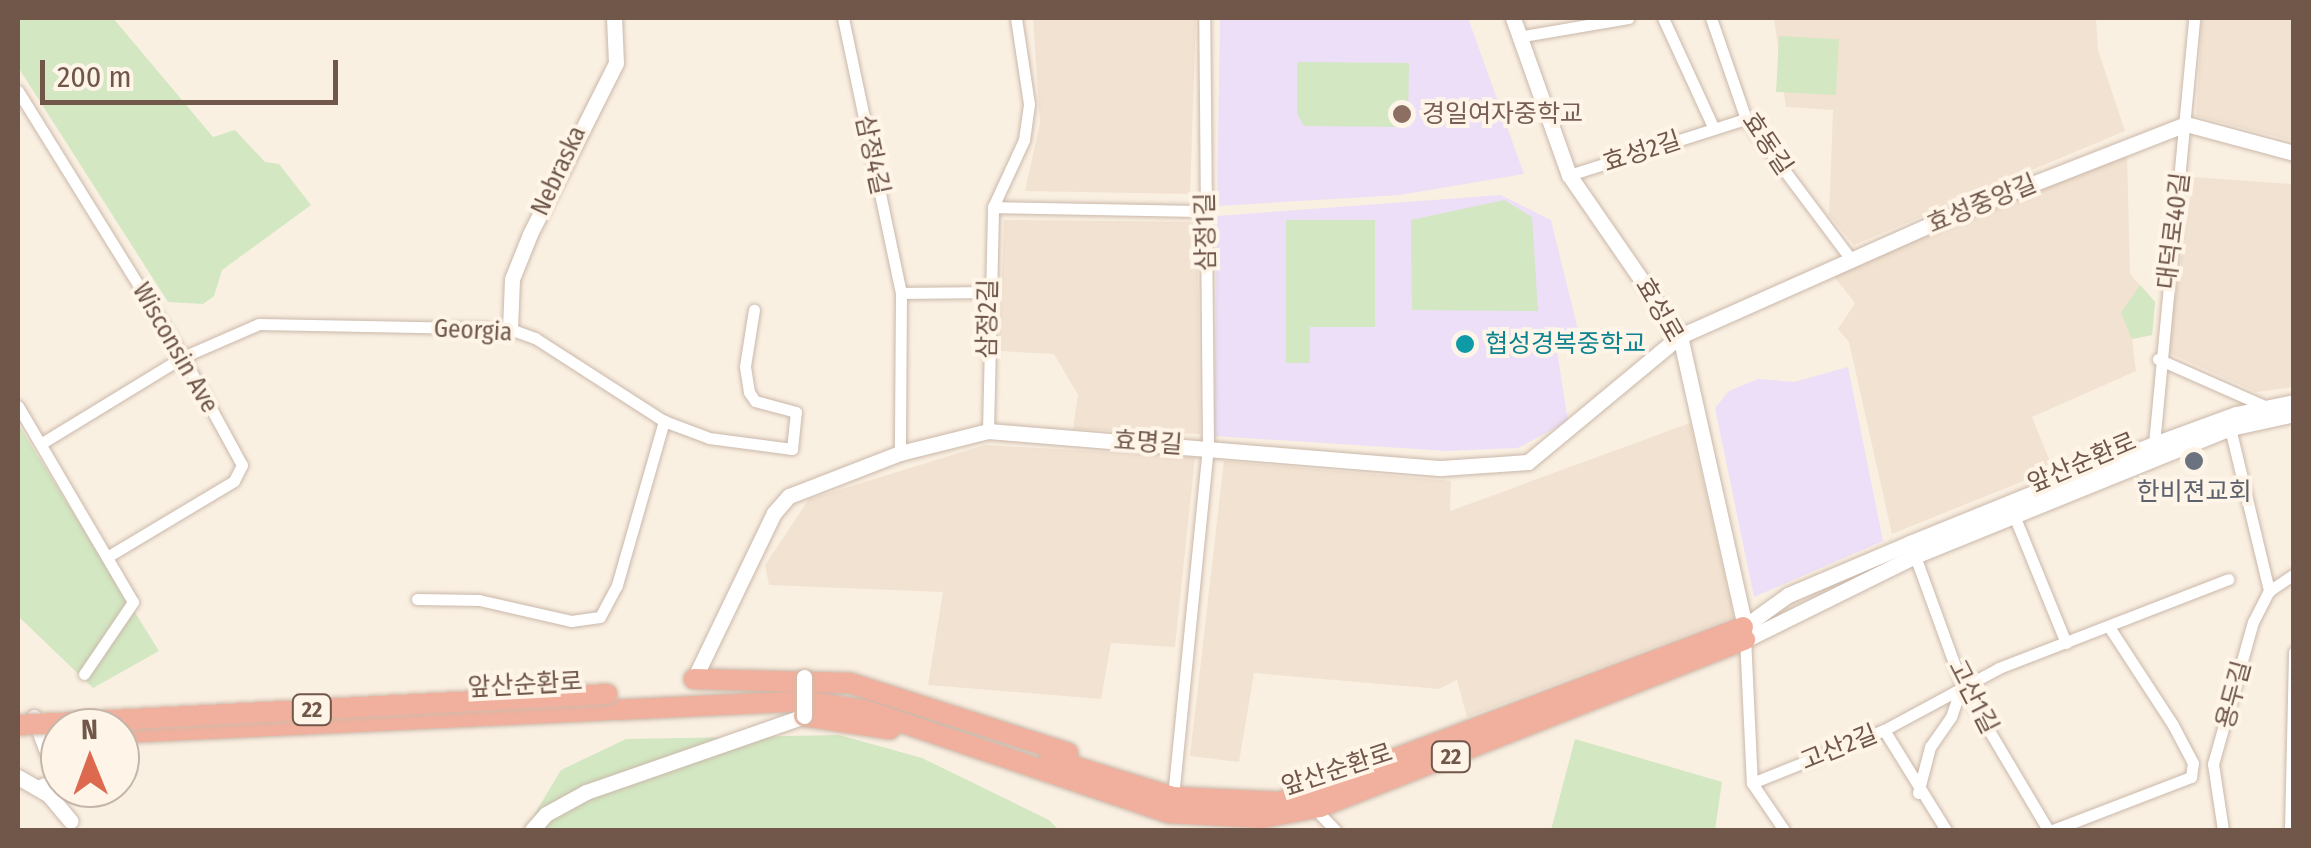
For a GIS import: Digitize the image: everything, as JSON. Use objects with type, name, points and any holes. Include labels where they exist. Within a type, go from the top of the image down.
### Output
[{"type":"highway","name":"앞산순환로","points":[[1148,798],[1280,802],[1745,633]]},
{"type":"highway","name":"앞산순환로","points":[[23,719],[606,700],[863,699],[1204,819],[1315,808],[1745,633]]},
{"type":"highway","points":[[694,679],[804,677],[930,706],[1084,758],[1148,798]]},
{"type":"highway","name":"앞산순환로","points":[[140,731],[606,700]]},
{"type":"highway","points":[[804,716],[891,729],[1117,802],[1148,798]]},
{"type":"street","name":"Nebraska","points":[[510,329],[512,279],[586,114],[616,63],[614,18]]},
{"type":"street","name":"삼정4길","points":[[842,18],[900,292],[900,452]]},
{"type":"street","name":"삼정2길","points":[[988,430],[987,292],[993,207],[1024,140],[1029,104],[1016,18]]},
{"type":"street","name":"삼정1길","points":[[1173,797],[1208,447],[1204,18]]},
{"type":"street","name":"효성로","points":[[1513,18],[1569,175],[1680,336],[1745,633]]},
{"type":"street","points":[[1518,37],[1628,18]]},
{"type":"street","name":"효성2길","points":[[1663,18],[1714,129]]},
{"type":"street","name":"효동길","points":[[1711,18],[1746,119],[1850,258]]},
{"type":"street","name":"대덕로40길","points":[[2154,444],[2158,359],[2186,124],[2194,18]]},
{"type":"street","name":"Wisconsin Ave","points":[[18,91],[183,357],[242,465],[234,482],[107,557]]},
{"type":"street","name":"효성2길","points":[[1569,175],[1746,119]]},
{"type":"street","points":[[2186,124],[2294,153]]},
{"type":"street","name":"효성중앙길","points":[[1680,336],[1850,258],[2186,124]]},
{"type":"street","points":[[993,207],[1206,212]]},
{"type":"street","points":[[900,292],[987,292]]},
{"type":"street","name":"Georgia","points":[[42,444],[183,357],[259,324],[510,329],[536,338],[664,421],[709,438],[792,450],[796,412],[754,401],[749,392],[745,366],[754,310]]},
{"type":"street","name":"효명길","points":[[694,679],[774,512],[789,496],[900,452],[988,430],[1441,468],[1528,462],[1680,336]]},
{"type":"street","points":[[2158,359],[2268,407]]},
{"type":"street","name":"앞산순환로","points":[[1745,633],[1788,595],[2154,444],[2294,402]]},
{"type":"street","points":[[18,406],[133,602],[84,674]]},
{"type":"street","name":"앞산순환로","points":[[1745,633],[1915,556],[2230,428],[2294,414]]},
{"type":"street","points":[[418,599],[479,600],[571,621],[600,617],[617,585],[664,421]]},
{"type":"street","points":[[2230,428],[2269,590],[2294,574]]},
{"type":"street","points":[[2015,518],[2066,642]]},
{"type":"street","name":"고산1길","points":[[1915,556],[1962,685],[2050,830]]},
{"type":"street","name":"고산2길","points":[[1752,783],[1884,730],[1962,685],[2228,580]]},
{"type":"street","name":"용두길","points":[[2223,830],[2213,764],[2253,622],[2269,590]]},
{"type":"street","points":[[2050,830],[2192,777],[2193,763],[2173,725],[2109,626]]},
{"type":"street","points":[[1745,633],[1752,783],[1784,830]]},
{"type":"street","points":[[2290,830],[2294,652]]},
{"type":"street","points":[[532,830],[546,814],[586,792],[804,716],[804,677]]},
{"type":"street","points":[[1918,793],[1930,747],[1951,717],[1962,685]]},
{"type":"street","points":[[23,719],[40,749]]},
{"type":"street","points":[[1884,730],[1918,793],[1946,830]]},
{"type":"street","points":[[18,778],[37,788],[73,826]]},
{"type":"street","points":[[1315,808],[1335,830]]},
{"type":"shaded area","points":[[1033,18],[1196,18],[1190,194],[1025,191],[1040,123]]},
{"type":"shaded area","points":[[1220,18],[1468,18],[1524,174],[1400,195],[1217,206]]},
{"type":"shaded area","points":[[1774,18],[2096,18],[2098,50],[2125,131],[1854,245],[1829,215],[1833,110],[1786,107]]},
{"type":"shaded area","points":[[2202,18],[2293,18],[2293,141],[2196,116]]},
{"type":"shaded area","points":[[2127,153],[2130,274],[2155,302],[2152,335],[2132,339],[2136,371],[2032,417],[2053,469],[1892,534],[1849,342],[1838,329],[1855,303],[1832,274]]},
{"type":"shaded area","points":[[2193,177],[2293,184],[2293,387],[2256,392],[2167,352]]},
{"type":"shaded area","points":[[1501,195],[1551,220],[1579,334],[1554,332],[1568,421],[1518,448],[1447,451],[1214,436],[1217,216]]},
{"type":"shaded area","points":[[1004,220],[1197,222],[1200,434],[1073,429],[1078,395],[1054,354],[999,351]]},
{"type":"shaded area","points":[[1848,367],[1883,541],[1754,597],[1715,408],[1729,391],[1758,379],[1794,382]]},
{"type":"shaded area","points":[[1690,423],[1734,617],[1467,717],[1457,680],[1439,689],[1254,673],[1239,762],[1190,756],[1224,461],[1451,481],[1450,511]]},
{"type":"shaded area","points":[[985,445],[1195,457],[1175,647],[1111,643],[1101,699],[928,685],[943,592],[769,585],[765,565],[809,499]]},
{"type":"green space","points":[[18,18],[113,18],[213,137],[235,130],[265,162],[279,164],[311,205],[222,270],[214,296],[203,304],[168,302],[18,67]]},
{"type":"green space","points":[[1779,36],[1839,39],[1836,95],[1776,92]]},
{"type":"green space","points":[[1297,62],[1409,63],[1408,127],[1304,126],[1297,114]]},
{"type":"green space","points":[[1504,200],[1532,217],[1538,311],[1412,310],[1411,220]]},
{"type":"green space","points":[[1286,220],[1375,220],[1375,327],[1310,327],[1310,363],[1286,363]]},
{"type":"green space","points":[[2140,285],[2155,302],[2152,335],[2132,339],[2121,313]]},
{"type":"green space","points":[[18,424],[159,651],[93,688],[18,616]]},
{"type":"green space","points":[[839,735],[922,758],[1049,820],[1059,830],[525,830],[561,770],[626,739]]},
{"type":"green space","points":[[1575,739],[1722,782],[1715,830],[1551,830]]},
{"type":"place","name":"경일여자중학교","points":[[1402,114]]},
{"type":"place","name":"협성경복중학교","points":[[1465,344]]},
{"type":"place","name":"한비젼교회","points":[[2194,461]]}]
